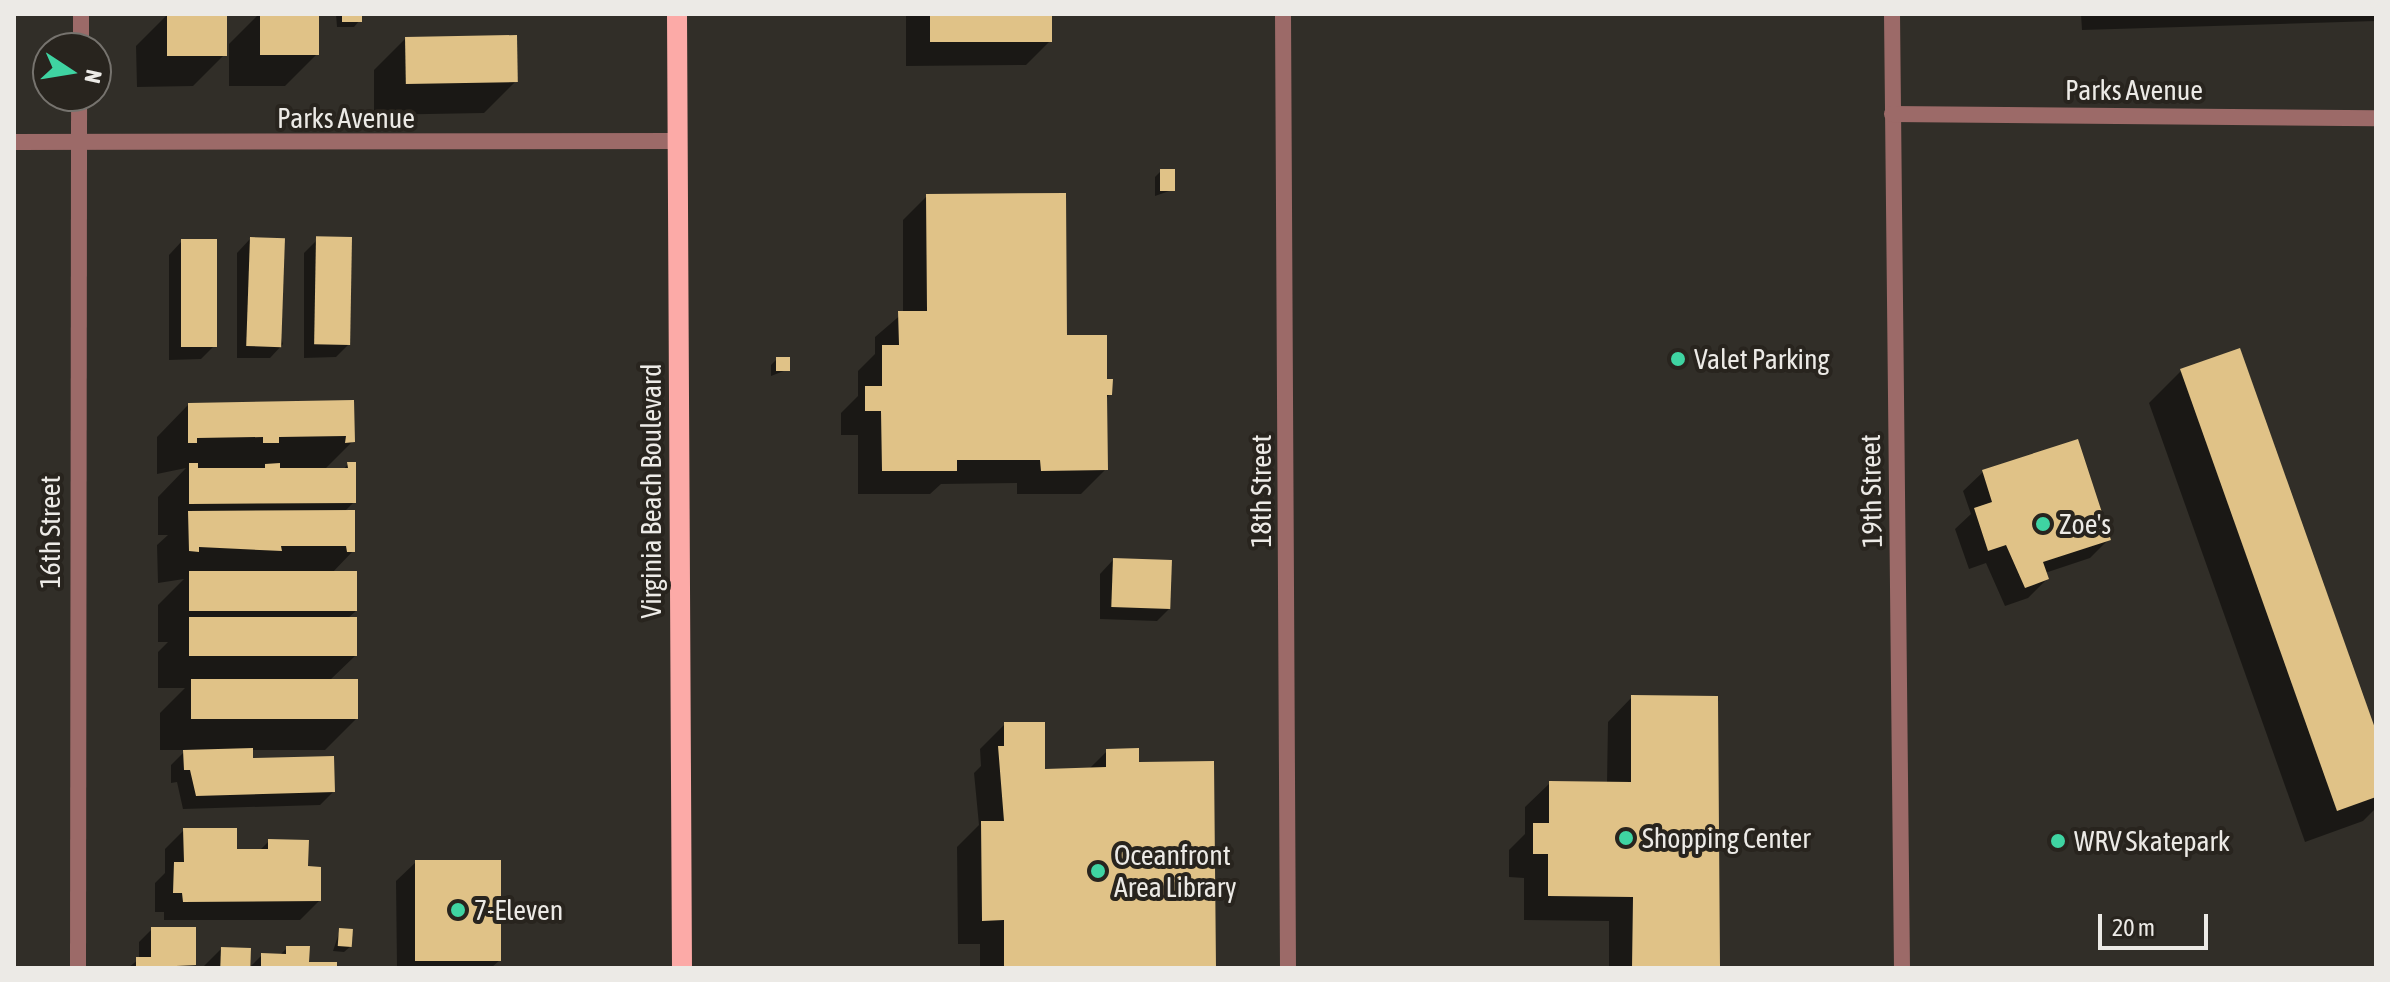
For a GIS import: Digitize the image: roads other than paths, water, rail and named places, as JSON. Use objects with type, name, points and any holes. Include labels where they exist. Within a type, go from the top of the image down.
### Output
[{"type":"main road","name":"Virginia Beach Boulevard","points":[[677,14],[682,968]]},
{"type":"street","name":"18th Street","points":[[1283,14],[1288,968]]},
{"type":"street","name":"19th Street","points":[[1892,14],[1902,968]]},
{"type":"street","name":"16th Street","points":[[78,968],[79,112]]},
{"type":"street","name":"Parks Avenue","points":[[1892,114],[2376,118]]},
{"type":"street","name":"Parks Avenue","points":[[14,142],[677,141]]},
{"type":"place","name":"Valet Parking","points":[[1678,359]]},
{"type":"place","name":"Zoe's","points":[[2043,524]]},
{"type":"place","name":"Shopping Center","points":[[1626,838]]},
{"type":"place","name":"WRV Skatepark","points":[[2058,841]]},
{"type":"place","name":"Oceanfront Area Library","points":[[1098,871]]},
{"type":"place","name":"7-Eleven","points":[[458,910]]}]
